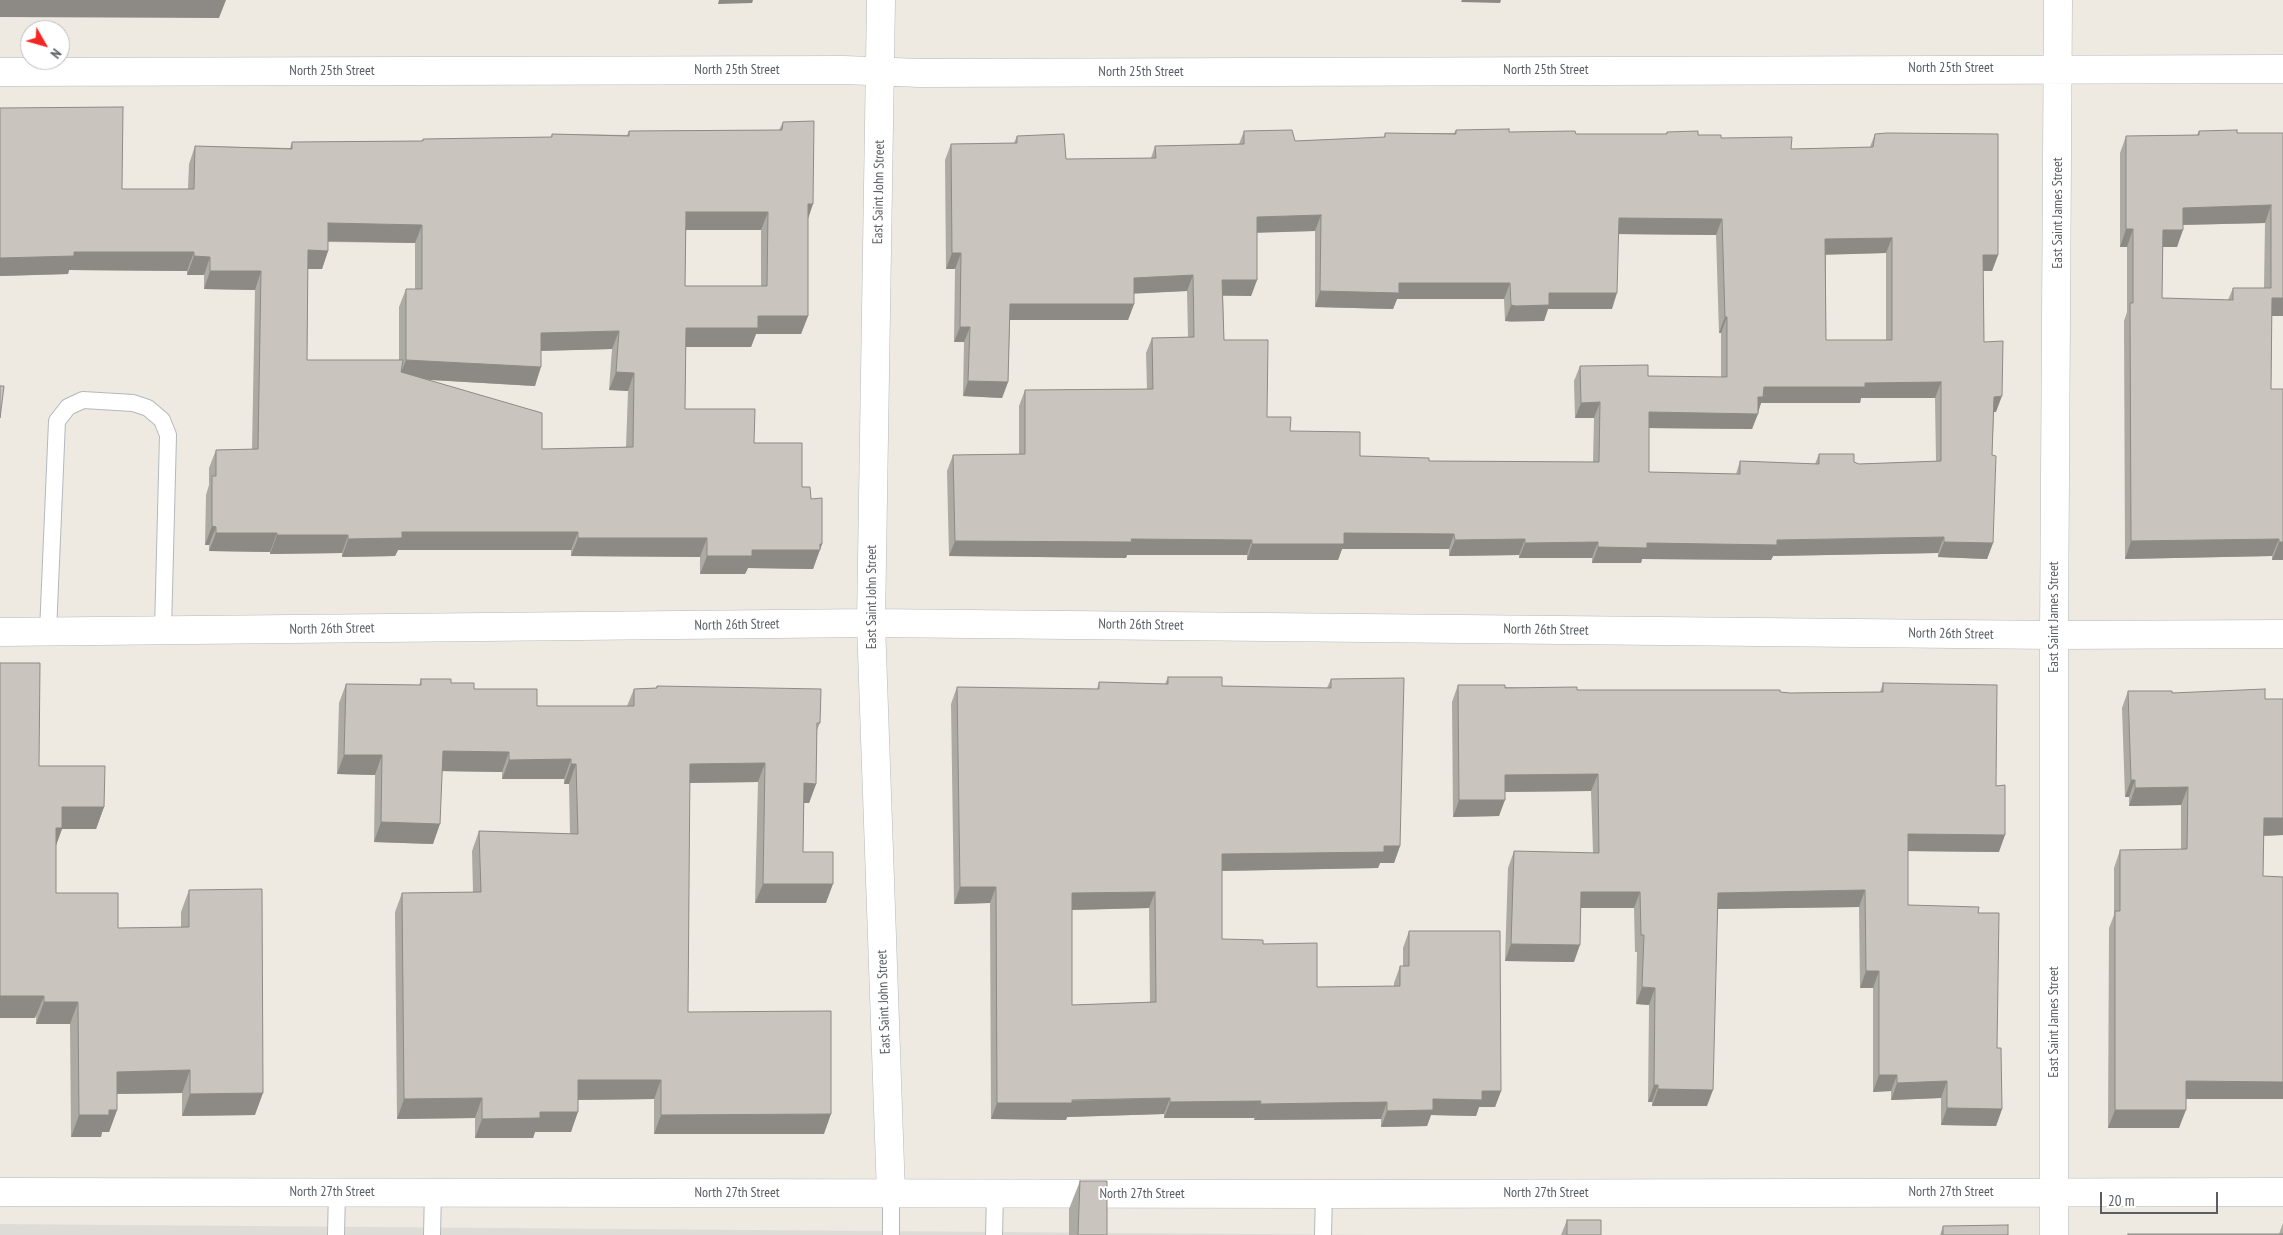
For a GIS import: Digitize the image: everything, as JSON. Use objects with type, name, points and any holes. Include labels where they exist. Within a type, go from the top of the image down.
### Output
[{"type":"street","name":"East Saint John Street","points":[[881,0],[870,623],[891,1194]]},
{"type":"street","name":"East Saint James Street","points":[[2054,1235],[2054,635],[2058,0]]},
{"type":"street","name":"North 25th Street","points":[[0,72],[2283,69]]},
{"type":"street","name":"North 26th Street","points":[[0,632],[870,623],[2054,635],[2283,634]]},
{"type":"street","name":"North 27th Street","points":[[0,1192],[1324,1194],[2283,1192]]},
{"type":"lane","points":[[48,632],[57,421],[68,407],[83,400],[133,404],[148,408],[162,420],[168,435],[163,630]]},
{"type":"lane","points":[[336,1235],[337,1192]]},
{"type":"lane","points":[[432,1235],[433,1192]]},
{"type":"lane","points":[[891,1194],[891,1235]]},
{"type":"lane","points":[[994,1235],[995,1194]]},
{"type":"lane","points":[[1323,1235],[1324,1194]]},
{"type":"shaded area","points":[[0,1224],[1376,1235],[0,1235]]},
{"type":"building","points":[[123,107],[122,189],[194,189],[195,146],[292,149],[292,142],[423,141],[423,139],[552,137],[552,134],[629,136],[629,131],[782,130],[783,122],[814,121],[813,204],[808,204],[808,316],[758,316],[758,328],[686,328],[685,409],[755,409],[754,443],[802,443],[802,487],[810,487],[811,499],[822,498],[822,544],[820,544],[820,550],[752,550],[752,556],[707,556],[707,538],[578,538],[578,532],[402,532],[402,538],[348,539],[348,535],[216,533],[216,527],[212,526],[212,476],[216,476],[216,450],[258,449],[261,271],[210,271],[210,257],[194,256],[194,252],[74,252],[74,256],[0,258],[0,108]],"holes":[[[686,212],[768,212],[767,286],[685,286]],[[328,223],[422,225],[422,289],[406,289],[406,360],[541,367],[541,333],[619,331],[616,372],[634,373],[633,447],[542,449],[542,413],[401,372],[403,360],[307,360],[308,250],[328,251]]]},
{"type":"building","points":[[1509,129],[1509,132],[1575,131],[1576,134],[1667,134],[1667,132],[1698,131],[1698,135],[1721,135],[1721,138],[1792,137],[1791,149],[1873,147],[1875,134],[1887,133],[1998,134],[1998,255],[1983,255],[1984,342],[2003,341],[2002,396],[1994,397],[1992,455],[1996,456],[1993,543],[1944,542],[1944,537],[1777,540],[1777,545],[1647,543],[1647,548],[1598,547],[1598,542],[1525,543],[1525,539],[1455,540],[1454,534],[1344,533],[1344,544],[1252,544],[1252,540],[1131,539],[1132,542],[955,541],[953,455],[1025,454],[1025,390],[1153,389],[1152,338],[1194,337],[1193,275],[1134,278],[1134,304],[1010,304],[1008,382],[968,381],[970,327],[960,327],[961,253],[952,253],[951,144],[1017,143],[1017,136],[1064,134],[1066,159],[1156,158],[1155,146],[1244,144],[1244,131],[1292,130],[1295,141],[1385,137],[1385,133],[1456,134],[1456,130]],"holes":[[[1321,215],[1320,291],[1399,293],[1399,283],[1510,283],[1511,305],[1516,306],[1549,305],[1549,293],[1617,293],[1619,218],[1722,219],[1725,317],[1727,317],[1727,377],[1648,376],[1648,365],[1580,366],[1581,403],[1600,402],[1599,462],[1429,461],[1429,458],[1360,456],[1360,432],[1290,431],[1291,417],[1267,417],[1268,340],[1224,340],[1222,280],[1257,280],[1257,217]],[[1892,238],[1892,340],[1826,340],[1825,239]],[[1941,382],[1941,461],[1859,464],[1854,462],[1854,454],[1819,454],[1819,464],[1740,461],[1740,474],[1649,472],[1649,412],[1758,414],[1758,397],[1763,397],[1764,387],[1865,387],[1865,383]]]},
{"type":"building","points":[[2237,130],[2237,133],[2283,133],[2283,298],[2272,298],[2271,389],[2283,389],[2283,542],[2279,542],[2279,539],[2131,541],[2130,303],[2133,303],[2133,229],[2126,229],[2126,136],[2199,135],[2199,131]],"holes":[[[2271,205],[2271,288],[2233,288],[2233,300],[2162,298],[2163,230],[2183,230],[2183,208]]]},
{"type":"building","points":[[0,386],[4,386],[0,418]]},
{"type":"building","points":[[0,663],[40,663],[39,766],[105,766],[104,807],[62,807],[62,828],[56,828],[56,893],[118,893],[118,928],[189,927],[189,890],[262,889],[263,1093],[190,1094],[190,1070],[117,1072],[117,1110],[109,1110],[109,1115],[79,1115],[78,1002],[44,1002],[44,996],[0,996]]},
{"type":"building","points":[[1168,677],[1222,677],[1222,686],[1331,688],[1331,679],[1404,678],[1400,846],[1384,846],[1384,852],[1222,854],[1222,939],[1263,940],[1263,944],[1317,943],[1317,987],[1400,986],[1400,966],[1409,966],[1409,931],[1500,931],[1501,1091],[1482,1091],[1482,1100],[1433,1099],[1433,1110],[1387,1111],[1387,1102],[1260,1104],[1261,1101],[1170,1102],[1170,1098],[1072,1100],[1072,1103],[997,1103],[996,887],[960,887],[957,687],[1099,689],[1099,682],[1168,684]],"holes":[[[1155,892],[1156,1002],[1072,1005],[1072,893]]]},
{"type":"building","points":[[421,679],[451,679],[451,683],[474,683],[474,689],[537,689],[537,706],[634,706],[634,689],[657,688],[657,686],[821,689],[820,723],[817,723],[816,784],[804,783],[803,852],[833,852],[833,884],[763,884],[765,763],[690,764],[688,1012],[831,1011],[831,1114],[661,1115],[661,1080],[578,1080],[578,1112],[540,1112],[540,1118],[482,1119],[482,1098],[404,1099],[402,893],[481,892],[479,831],[578,834],[576,764],[571,764],[571,759],[509,760],[509,752],[443,751],[440,824],[381,822],[382,755],[344,755],[346,684],[421,685]]},
{"type":"building","points":[[1883,683],[1997,685],[1996,786],[2005,785],[2005,835],[1908,834],[1908,905],[1979,907],[1978,913],[1999,913],[1997,1048],[2001,1048],[2002,1109],[1947,1108],[1947,1081],[1897,1083],[1897,1075],[1879,1075],[1879,971],[1866,971],[1865,890],[1718,893],[1713,1090],[1658,1089],[1658,1085],[1654,1085],[1655,988],[1642,987],[1644,935],[1641,935],[1640,892],[1581,892],[1580,945],[1511,944],[1514,851],[1599,853],[1598,774],[1505,775],[1505,800],[1459,800],[1458,685],[1505,685],[1505,688],[1577,687],[1577,690],[1780,690],[1780,692],[1790,693],[1883,692]]},
{"type":"building","points":[[2265,689],[2265,699],[2283,699],[2283,818],[2264,818],[2263,876],[2283,877],[2283,1082],[2186,1081],[2186,1110],[2115,1110],[2115,911],[2120,911],[2120,850],[2187,849],[2188,787],[2135,788],[2135,780],[2131,780],[2128,691],[2172,691],[2172,693]]},
{"type":"building","points":[[1080,1181],[1107,1181],[1107,1235],[1078,1235]]},
{"type":"building","points":[[1567,1220],[1601,1220],[1601,1235],[1567,1235]]},
{"type":"building","points":[[2008,1225],[2008,1235],[1943,1235],[1943,1226]]},
{"type":"building","points":[[2283,1234],[2283,1235],[2128,1235]]}]
